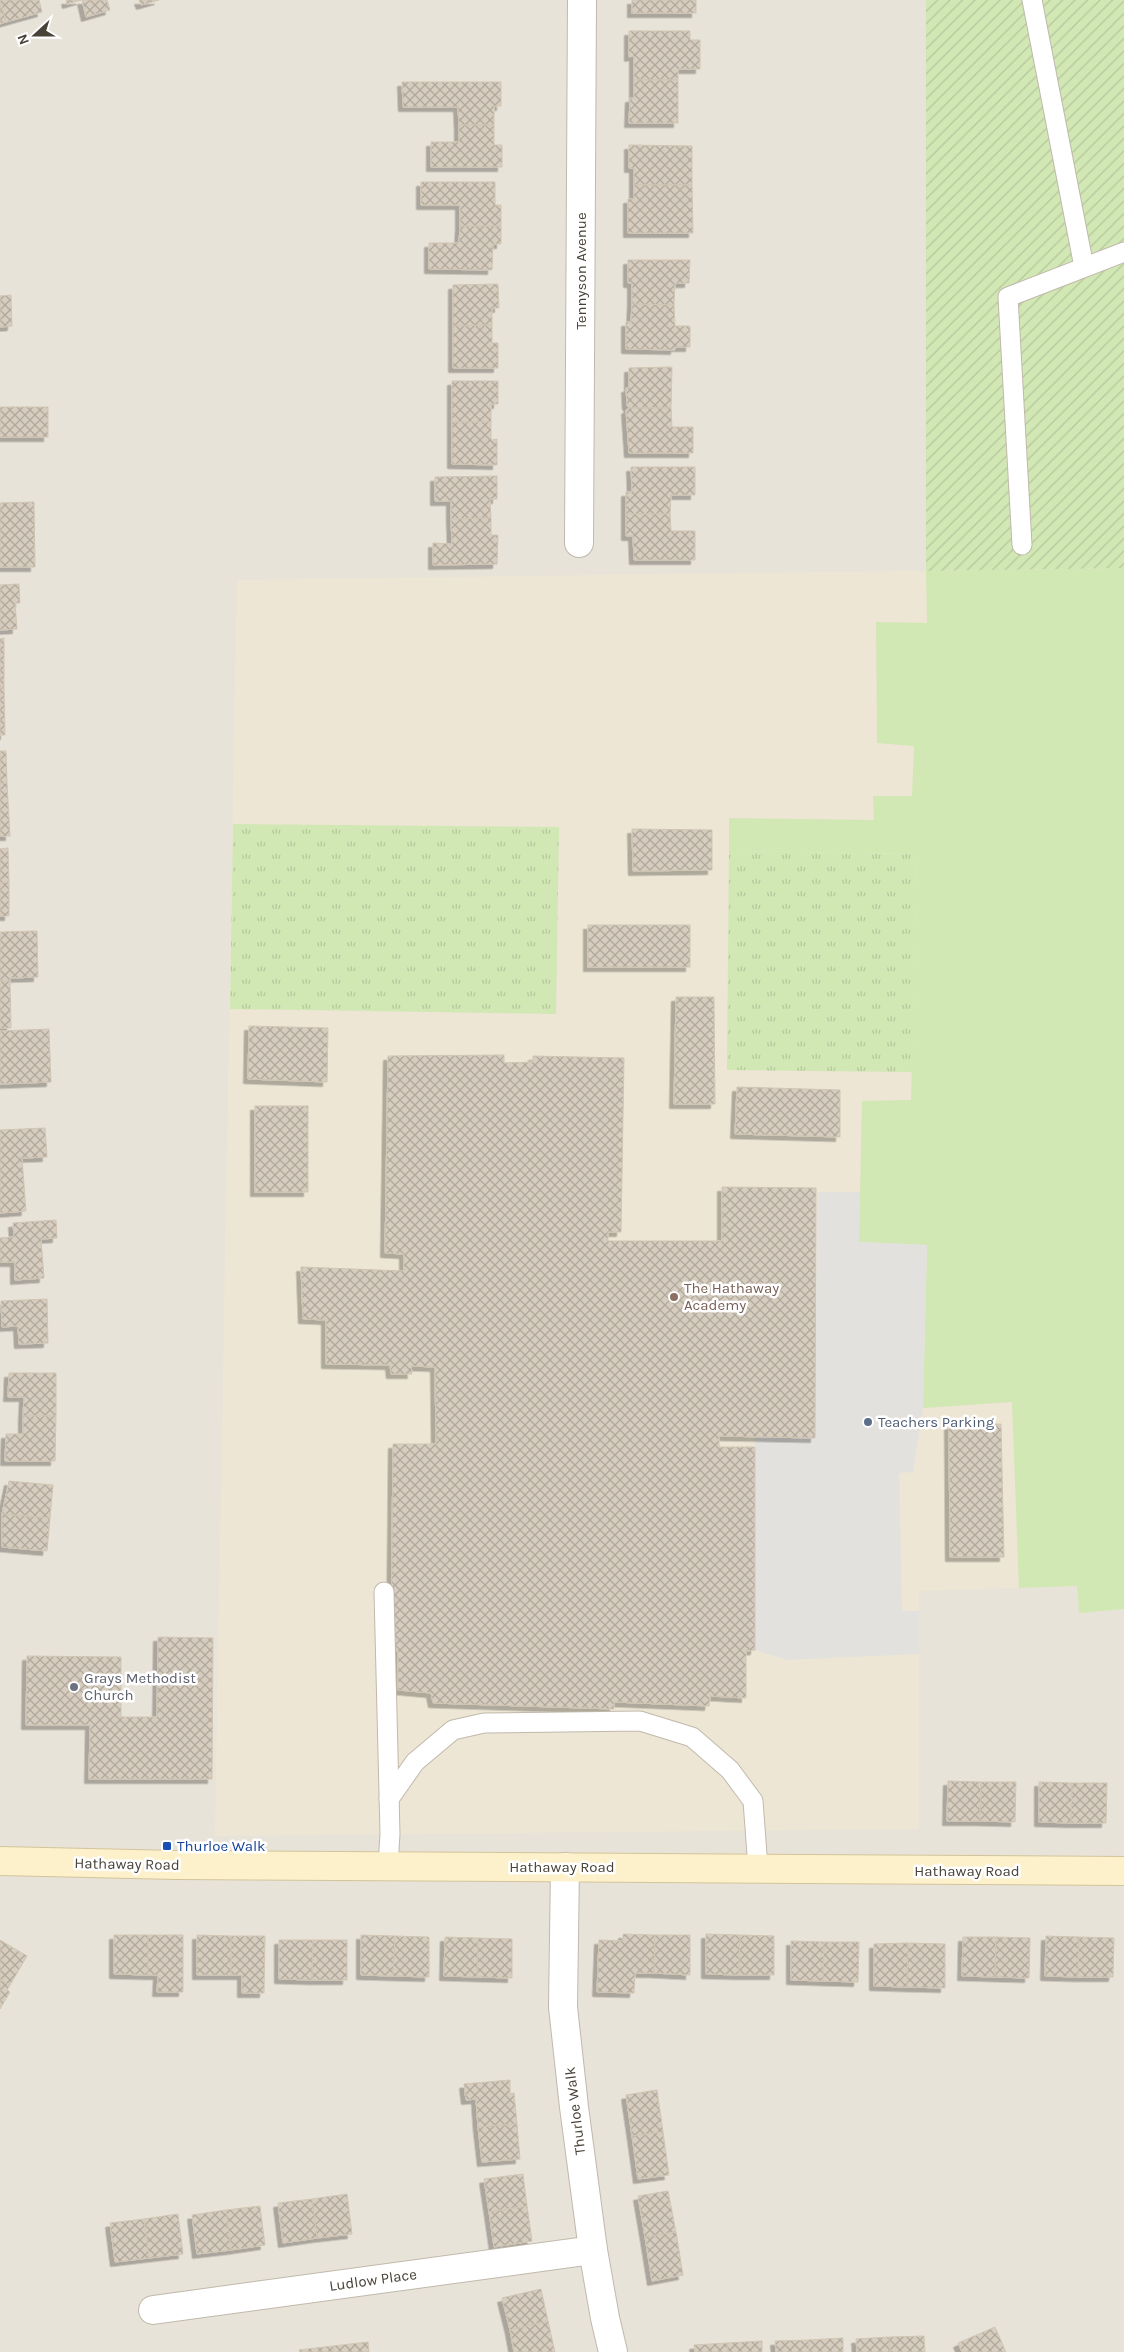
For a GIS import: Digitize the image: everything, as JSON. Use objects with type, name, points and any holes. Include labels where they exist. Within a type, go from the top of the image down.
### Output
[{"type":"street","name":"Tennyson Avenue","points":[[579,542],[582,0]]},
{"type":"street","name":"Hathaway Road","points":[[0,1861],[388,1866],[1124,1871]]},
{"type":"street","name":"Thurloe Walk","points":[[565,1867],[563,2007],[593,2250],[613,2352]]},
{"type":"street","name":"Ludlow Place","points":[[153,2310],[593,2250]]},
{"type":"lane","points":[[1032,0],[1084,267]]},
{"type":"lane","points":[[1022,545],[1008,297],[1124,252]]},
{"type":"lane","points":[[384,1592],[389,1799],[388,1866]]},
{"type":"lane","points":[[389,1799],[415,1762],[453,1730],[484,1723],[640,1721],[692,1737],[730,1770],[753,1801],[758,1868]]},
{"type":"shaded area","points":[[0,0],[1124,0],[1124,2352],[0,2352]]},
{"type":"shaded area","name":"The Hathaway Academy","points":[[1124,568],[1124,1609],[1079,1613],[1077,1586],[919,1591],[919,1829],[215,1836],[237,580]]},
{"type":"shaded area","name":"Teachers Parking","points":[[817,1192],[860,1192],[859,1242],[927,1245],[923,1408],[913,1472],[899,1473],[902,1611],[919,1611],[919,1654],[787,1660],[755,1650],[755,1437],[815,1438]]},
{"type":"green space","points":[[926,0],[1124,0],[1124,568],[926,571]]},
{"type":"green space","points":[[1124,568],[1124,1609],[1079,1613],[1077,1586],[1019,1588],[1012,1402],[923,1408],[927,1245],[859,1242],[862,1101],[911,1100],[917,854],[729,851],[729,818],[874,820],[873,796],[912,796],[914,746],[877,743],[876,622],[927,623],[926,571]]},
{"type":"green space","points":[[233,824],[559,827],[556,1014],[230,1009]]},
{"type":"green space","points":[[729,851],[917,854],[912,1072],[727,1070]]},
{"type":"building","points":[[0,0],[39,0],[42,12],[6,22]]},
{"type":"building","points":[[66,0],[81,0],[67,4]]},
{"type":"building","points":[[82,0],[107,0],[110,10],[86,17]]},
{"type":"building","points":[[139,0],[159,0],[141,5]]},
{"type":"building","points":[[632,0],[696,0],[696,13],[632,13]]},
{"type":"building","points":[[0,1],[6,22],[0,24]]},
{"type":"building","points":[[629,31],[690,31],[690,40],[700,40],[700,69],[678,69],[678,80],[634,80],[634,56],[629,57]]},
{"type":"building","points":[[634,80],[678,80],[678,123],[629,123],[630,98],[634,98]]},
{"type":"building","points":[[402,82],[501,82],[501,106],[494,106],[494,125],[459,125],[458,107],[403,107]]},
{"type":"building","points":[[459,125],[494,125],[494,145],[502,145],[502,167],[431,167],[431,142],[459,142]]},
{"type":"building","points":[[629,145],[692,146],[692,185],[634,185],[634,168],[629,168]]},
{"type":"building","points":[[421,182],[495,182],[495,205],[501,205],[501,226],[460,226],[460,205],[421,205]]},
{"type":"building","points":[[634,185],[692,185],[693,233],[628,233],[628,199],[634,199]]},
{"type":"building","points":[[460,226],[501,226],[501,244],[493,244],[492,270],[429,269],[429,243],[459,243]]},
{"type":"building","points":[[628,260],[690,260],[689,283],[675,283],[674,305],[632,304],[632,283],[628,283]]},
{"type":"building","points":[[498,284],[499,308],[492,308],[492,325],[453,326],[453,285]]},
{"type":"building","points":[[11,295],[12,326],[0,327],[0,296]]},
{"type":"building","points":[[632,304],[674,305],[675,326],[690,326],[690,347],[675,347],[675,350],[626,349],[626,322],[631,322]]},
{"type":"building","points":[[492,325],[492,343],[498,343],[498,368],[453,368],[453,326]]},
{"type":"building","points":[[672,367],[671,408],[629,408],[627,405],[626,388],[629,388],[629,368]]},
{"type":"building","points":[[452,381],[498,381],[498,404],[491,404],[491,422],[452,422]]},
{"type":"building","points":[[0,407],[48,407],[48,437],[0,437]]},
{"type":"building","points":[[629,408],[671,408],[672,427],[693,427],[693,453],[629,453],[626,410]]},
{"type":"building","points":[[452,422],[491,422],[491,440],[497,439],[497,465],[452,464]]},
{"type":"building","points":[[631,467],[695,467],[695,495],[671,495],[670,514],[626,514],[626,492],[632,492]]},
{"type":"building","points":[[497,476],[497,499],[490,499],[491,518],[451,519],[451,501],[435,501],[435,477]]},
{"type":"building","points":[[34,502],[35,567],[0,567],[0,503]]},
{"type":"building","points":[[626,514],[670,514],[671,531],[695,531],[695,560],[634,560],[633,536],[626,536]]},
{"type":"building","points":[[491,518],[491,535],[498,535],[497,564],[433,565],[433,543],[452,544],[451,519]]},
{"type":"building","points":[[19,584],[20,603],[15,603],[17,629],[0,630],[0,585]]},
{"type":"building","points":[[4,638],[4,688],[0,688],[0,639]]},
{"type":"building","points":[[0,688],[4,688],[5,735],[0,735]]},
{"type":"building","points":[[0,751],[6,751],[7,783],[0,784]]},
{"type":"building","points":[[7,783],[10,836],[0,836],[0,784]]},
{"type":"building","points":[[632,829],[712,830],[712,870],[633,871]]},
{"type":"building","points":[[8,848],[9,882],[0,883],[0,849]]},
{"type":"building","points":[[9,882],[9,916],[0,916],[0,883]]},
{"type":"building","points":[[588,925],[690,925],[690,967],[588,967]]},
{"type":"building","points":[[37,931],[38,977],[10,978],[10,981],[0,981],[0,932]]},
{"type":"building","points":[[0,981],[10,981],[11,1028],[0,1028]]},
{"type":"building","points":[[676,997],[714,997],[715,1104],[674,1104]]},
{"type":"building","points":[[249,1026],[328,1028],[327,1082],[248,1079]]},
{"type":"building","points":[[49,1029],[51,1082],[0,1084],[0,1031]]},
{"type":"building","points":[[504,1055],[504,1063],[533,1062],[533,1056],[624,1058],[621,1232],[608,1232],[608,1241],[722,1241],[722,1187],[816,1188],[815,1438],[719,1436],[719,1447],[755,1447],[755,1650],[746,1651],[746,1698],[710,1696],[709,1706],[614,1702],[614,1709],[433,1703],[431,1693],[398,1690],[398,1651],[391,1650],[393,1444],[436,1444],[435,1367],[411,1366],[412,1374],[391,1374],[390,1365],[326,1364],[326,1320],[303,1319],[301,1267],[404,1271],[404,1254],[385,1253],[388,1056]]},
{"type":"building","points":[[737,1087],[840,1090],[840,1137],[735,1134]]},
{"type":"building","points":[[255,1106],[308,1106],[308,1192],[255,1192]]},
{"type":"building","points":[[45,1128],[47,1157],[22,1158],[26,1211],[0,1213],[0,1130]]},
{"type":"building","points":[[56,1220],[57,1238],[41,1239],[44,1278],[15,1280],[15,1262],[0,1262],[0,1238],[14,1237],[13,1223]]},
{"type":"building","points":[[47,1299],[48,1343],[19,1344],[18,1326],[2,1327],[1,1301]]},
{"type":"building","points":[[9,1373],[56,1373],[56,1416],[23,1416],[24,1397],[8,1397]]},
{"type":"building","points":[[23,1416],[56,1416],[55,1461],[5,1461],[6,1434],[23,1434]]},
{"type":"building","points":[[1001,1424],[1004,1557],[950,1557],[949,1425]]},
{"type":"building","points":[[9,1481],[53,1485],[50,1518],[2,1514]]},
{"type":"building","points":[[2,1514],[50,1518],[47,1551],[2,1547]]},
{"type":"building","name":"Grays Methodist Church","points":[[158,1637],[213,1638],[212,1779],[89,1779],[90,1725],[26,1725],[27,1656],[121,1657],[121,1717],[157,1717]]},
{"type":"building","points":[[948,1781],[981,1782],[980,1821],[947,1821]]},
{"type":"building","points":[[981,1782],[1016,1782],[1015,1822],[980,1821]]},
{"type":"building","points":[[1039,1782],[1072,1783],[1071,1823],[1039,1822]]},
{"type":"building","points":[[1072,1783],[1107,1783],[1106,1823],[1071,1823]]},
{"type":"building","points":[[623,1934],[655,1935],[654,1973],[635,1973],[634,1993],[597,1992],[599,1940],[623,1941]]},
{"type":"building","points":[[706,1934],[740,1935],[739,1975],[706,1974]]},
{"type":"building","points":[[114,1935],[148,1935],[148,1975],[114,1974]]},
{"type":"building","points":[[148,1935],[183,1935],[183,1992],[157,1992],[158,1975],[148,1975]]},
{"type":"building","points":[[197,1935],[231,1936],[231,1975],[197,1975]]},
{"type":"building","points":[[361,1935],[395,1936],[393,1976],[361,1975]]},
{"type":"building","points":[[655,1935],[690,1935],[690,1975],[654,1973]]},
{"type":"building","points":[[740,1935],[774,1936],[774,1975],[739,1975]]},
{"type":"building","points":[[231,1936],[265,1936],[264,1993],[242,1993],[242,1975],[231,1975]]},
{"type":"building","points":[[395,1936],[429,1937],[429,1977],[393,1976]]},
{"type":"building","points":[[1046,1936],[1079,1937],[1078,1977],[1045,1976]]},
{"type":"building","points":[[445,1937],[478,1938],[477,1977],[444,1976]]},
{"type":"building","points":[[963,1937],[996,1937],[995,1977],[962,1976]]},
{"type":"building","points":[[996,1937],[1030,1938],[1029,1978],[995,1977]]},
{"type":"building","points":[[1079,1937],[1114,1938],[1113,1977],[1078,1977]]},
{"type":"building","points":[[478,1938],[512,1939],[512,1978],[477,1977]]},
{"type":"building","points":[[0,1940],[27,1956],[10,1985],[0,1980]]},
{"type":"building","points":[[279,1940],[313,1940],[312,1980],[279,1979]]},
{"type":"building","points":[[313,1940],[347,1940],[347,1980],[312,1980]]},
{"type":"building","points":[[791,1941],[824,1942],[823,1981],[791,1980]]},
{"type":"building","points":[[824,1942],[859,1942],[858,1982],[823,1981]]},
{"type":"building","points":[[908,1943],[907,1987],[874,1986],[874,1944]]},
{"type":"building","points":[[908,1943],[945,1944],[945,1988],[907,1987]]},
{"type":"building","points":[[0,1980],[10,1985],[7,1990],[10,1992],[0,2009]]},
{"type":"building","points":[[510,2080],[510,2094],[514,2093],[517,2124],[478,2127],[476,2099],[466,2100],[464,2084]]},
{"type":"building","points":[[657,2090],[663,2132],[632,2136],[626,2095]]},
{"type":"building","points":[[517,2124],[520,2159],[482,2162],[478,2127]]},
{"type":"building","points":[[663,2132],[669,2175],[638,2179],[632,2136]]},
{"type":"building","points":[[523,2174],[527,2206],[489,2212],[484,2179]]},
{"type":"building","points":[[668,2191],[676,2232],[645,2237],[638,2196]]},
{"type":"building","points":[[347,2194],[352,2234],[317,2238],[312,2199]]},
{"type":"building","points":[[312,2199],[317,2238],[283,2243],[278,2203]]},
{"type":"building","points":[[260,2206],[265,2245],[231,2250],[226,2210]]},
{"type":"building","points":[[527,2206],[532,2241],[494,2247],[489,2212]]},
{"type":"building","points":[[226,2210],[231,2250],[197,2254],[192,2215]]},
{"type":"building","points":[[178,2214],[183,2254],[149,2258],[144,2219]]},
{"type":"building","points":[[144,2219],[149,2258],[115,2262],[110,2223]]},
{"type":"building","points":[[676,2232],[683,2275],[652,2281],[645,2237]]},
{"type":"building","points":[[541,2289],[548,2321],[510,2330],[502,2298]]},
{"type":"building","points":[[548,2321],[555,2352],[514,2352],[510,2330]]},
{"type":"building","points":[[995,2327],[1006,2352],[962,2352],[958,2343]]},
{"type":"building","points":[[924,2336],[925,2352],[890,2352],[889,2337]]},
{"type":"building","points":[[889,2337],[890,2352],[857,2352],[856,2339]]},
{"type":"building","points":[[843,2338],[843,2352],[809,2352],[808,2340]]},
{"type":"building","points":[[808,2340],[809,2352],[776,2352],[775,2341]]},
{"type":"building","points":[[762,2341],[762,2352],[728,2352],[727,2343]]},
{"type":"building","points":[[368,2342],[369,2352],[334,2352],[333,2346]]},
{"type":"building","points":[[727,2343],[728,2352],[695,2352],[694,2345]]},
{"type":"building","points":[[333,2346],[334,2352],[300,2352],[299,2350]]},
{"type":"place","name":"The Hathaway Academy","points":[[674,1297]]},
{"type":"place","name":"Teachers Parking","points":[[868,1422]]},
{"type":"place","name":"Grays Methodist Church","points":[[74,1687]]},
{"type":"place","name":"Thurloe Walk","points":[[167,1846]]}]
